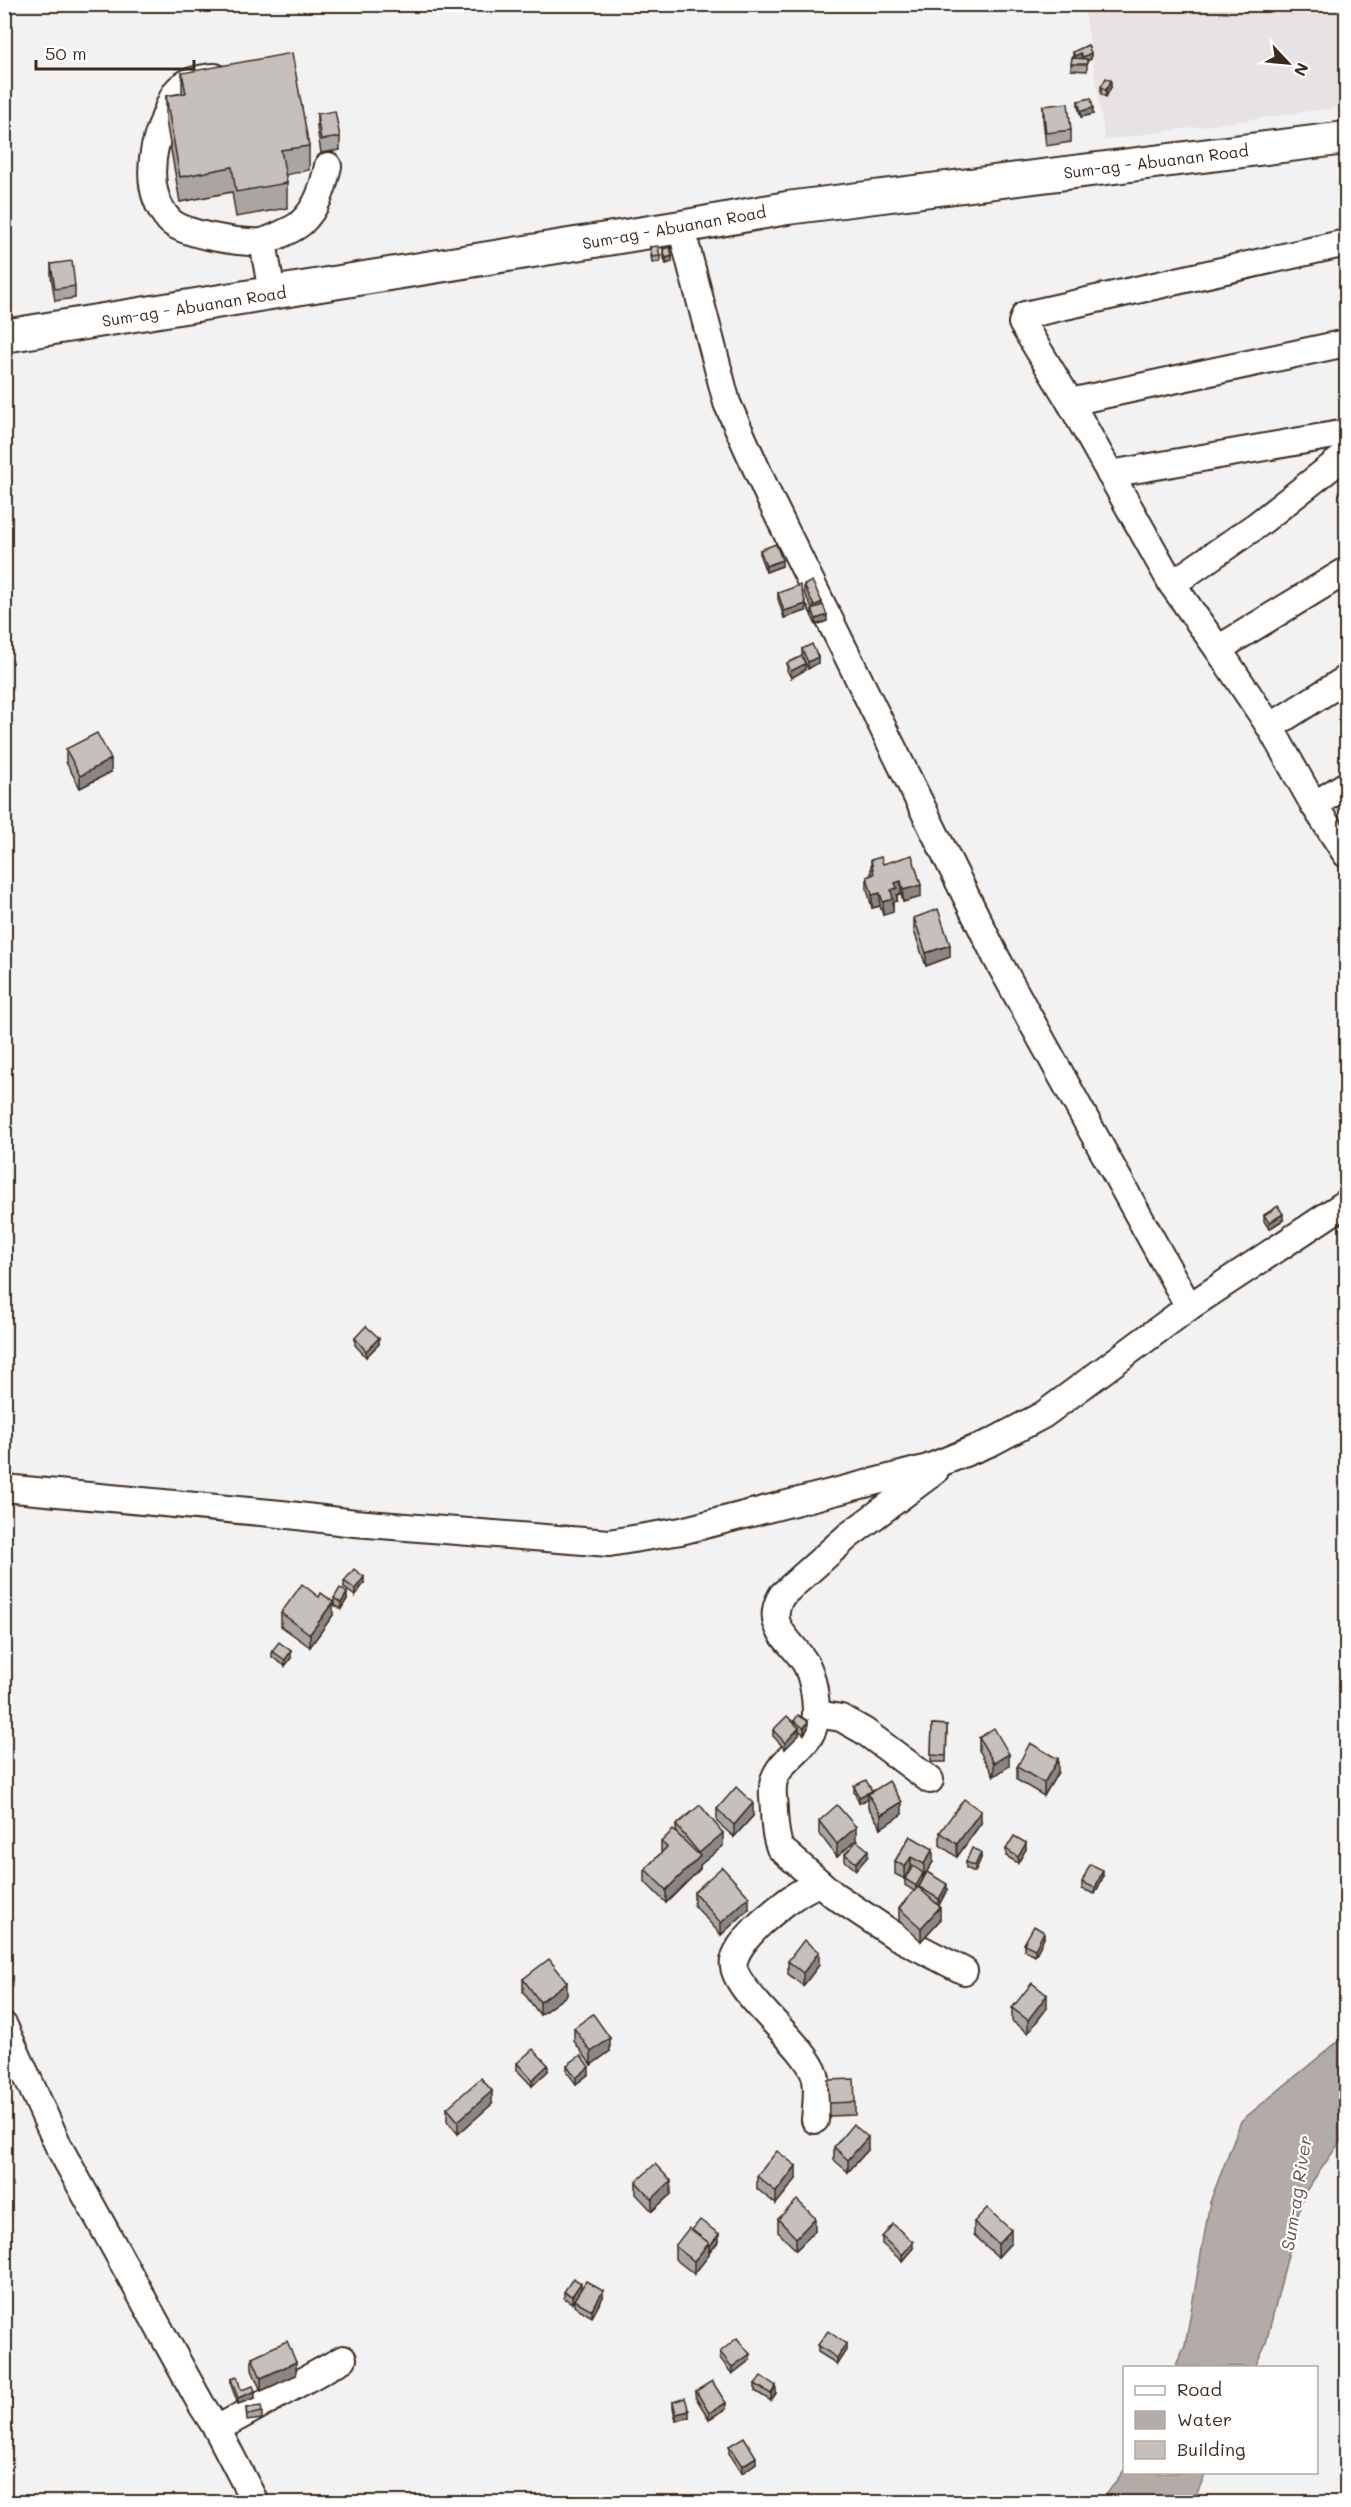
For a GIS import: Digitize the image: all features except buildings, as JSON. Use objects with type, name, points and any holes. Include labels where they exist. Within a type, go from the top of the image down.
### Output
[{"type":"main road","name":"Sum-ag - Abuanan Road","points":[[4,336],[787,208],[1347,138]]},
{"type":"street","points":[[219,76],[191,79],[175,91],[153,146],[153,193],[170,222],[213,239],[263,242],[300,224],[320,200],[328,166]]},
{"type":"street","points":[[681,227],[727,403],[770,499],[997,959],[1189,1307]]},
{"type":"street","points":[[263,242],[272,293]]},
{"type":"street","points":[[1347,243],[1025,315],[1022,324],[1070,402],[1172,584],[1270,727],[1314,805],[1347,854]]},
{"type":"street","points":[[1070,402],[1347,343]]},
{"type":"street","points":[[1110,474],[1347,433]]},
{"type":"street","points":[[1172,584],[1257,525],[1347,454]]},
{"type":"street","points":[[1218,649],[1347,571]]},
{"type":"street","points":[[1270,727],[1347,679]]},
{"type":"street","points":[[1314,805],[1347,785]]},
{"type":"street","points":[[4,1488],[355,1523],[609,1544],[681,1531],[909,1473],[992,1442],[1043,1415],[1189,1307],[1347,1203]]},
{"type":"street","points":[[949,1459],[848,1536],[782,1595],[778,1602],[775,1619],[780,1632],[808,1668],[817,1714],[812,1734],[777,1774],[772,1792],[776,1839],[780,1848],[834,1895],[894,1935],[964,1971]]},
{"type":"street","points":[[817,1714],[841,1718],[849,1722],[930,1780]]},
{"type":"street","points":[[814,2120],[816,2077],[812,2067],[782,2029],[740,1985],[734,1973],[734,1962],[745,1941],[755,1929],[805,1888],[820,1883]]},
{"type":"street","points":[[4,2026],[59,2147],[217,2429],[255,2502]]},
{"type":"street","points":[[217,2429],[343,2359]]},
{"type":"shaded area","points":[[1084,5],[1346,5],[1346,106],[1105,140]]},
{"type":"water","name":"Sum-ag River","points":[[1346,2039],[1346,2137],[1342,2139],[1303,2195],[1266,2343],[1255,2366],[1175,2366],[1185,2346],[1210,2202],[1241,2121],[1335,2044]]},
{"type":"water","points":[[1123,2471],[1123,2474],[1206,2474],[1193,2502],[1101,2502]]}]
